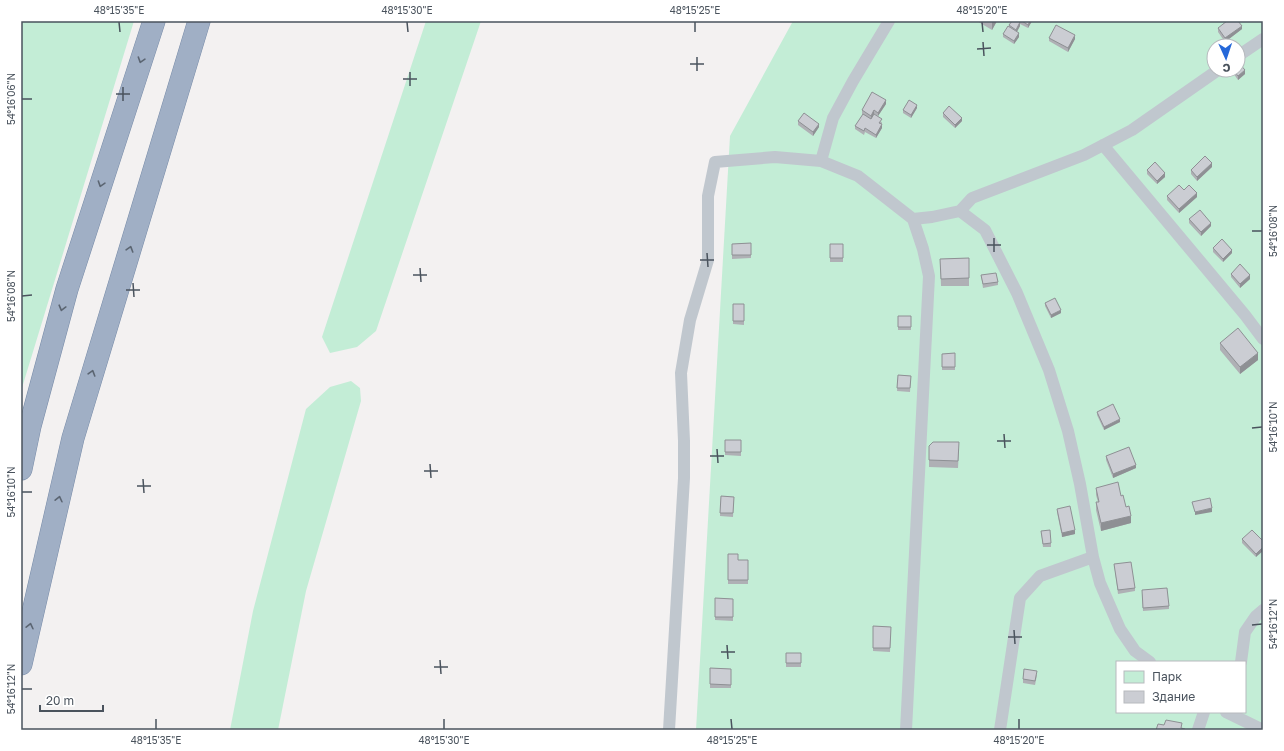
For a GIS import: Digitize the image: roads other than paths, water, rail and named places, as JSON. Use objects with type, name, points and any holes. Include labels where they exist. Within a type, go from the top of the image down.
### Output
[{"type":"highway","points":[[21,469],[30,426],[67,289],[154,21]]},
{"type":"highway","points":[[21,664],[73,438],[198,21]]},
{"type":"lane","points":[[821,161],[833,118],[889,21]]},
{"type":"lane","points":[[1246,51],[1263,39]]},
{"type":"lane","points":[[913,219],[932,217],[960,211],[972,198],[1084,155],[1103,146],[1132,130],[1207,78]]},
{"type":"lane","points":[[1103,146],[1245,315],[1263,339]]},
{"type":"lane","points":[[669,730],[684,478],[681,373],[690,320],[708,260],[708,196],[715,162],[775,157],[821,161],[858,176],[913,219],[923,249],[928,276],[906,730]]},
{"type":"lane","points":[[960,211],[984,230],[1017,293],[1049,370],[1068,431],[1080,484],[1093,557],[1100,583],[1120,629],[1135,651],[1149,661]]},
{"type":"lane","points":[[1000,730],[1020,598],[1040,576],[1093,557]]},
{"type":"lane","points":[[1241,661],[1245,632],[1256,616],[1263,610]]},
{"type":"lane","points":[[1198,730],[1204,713]]},
{"type":"lane","points":[[1228,713],[1263,730]]}]
